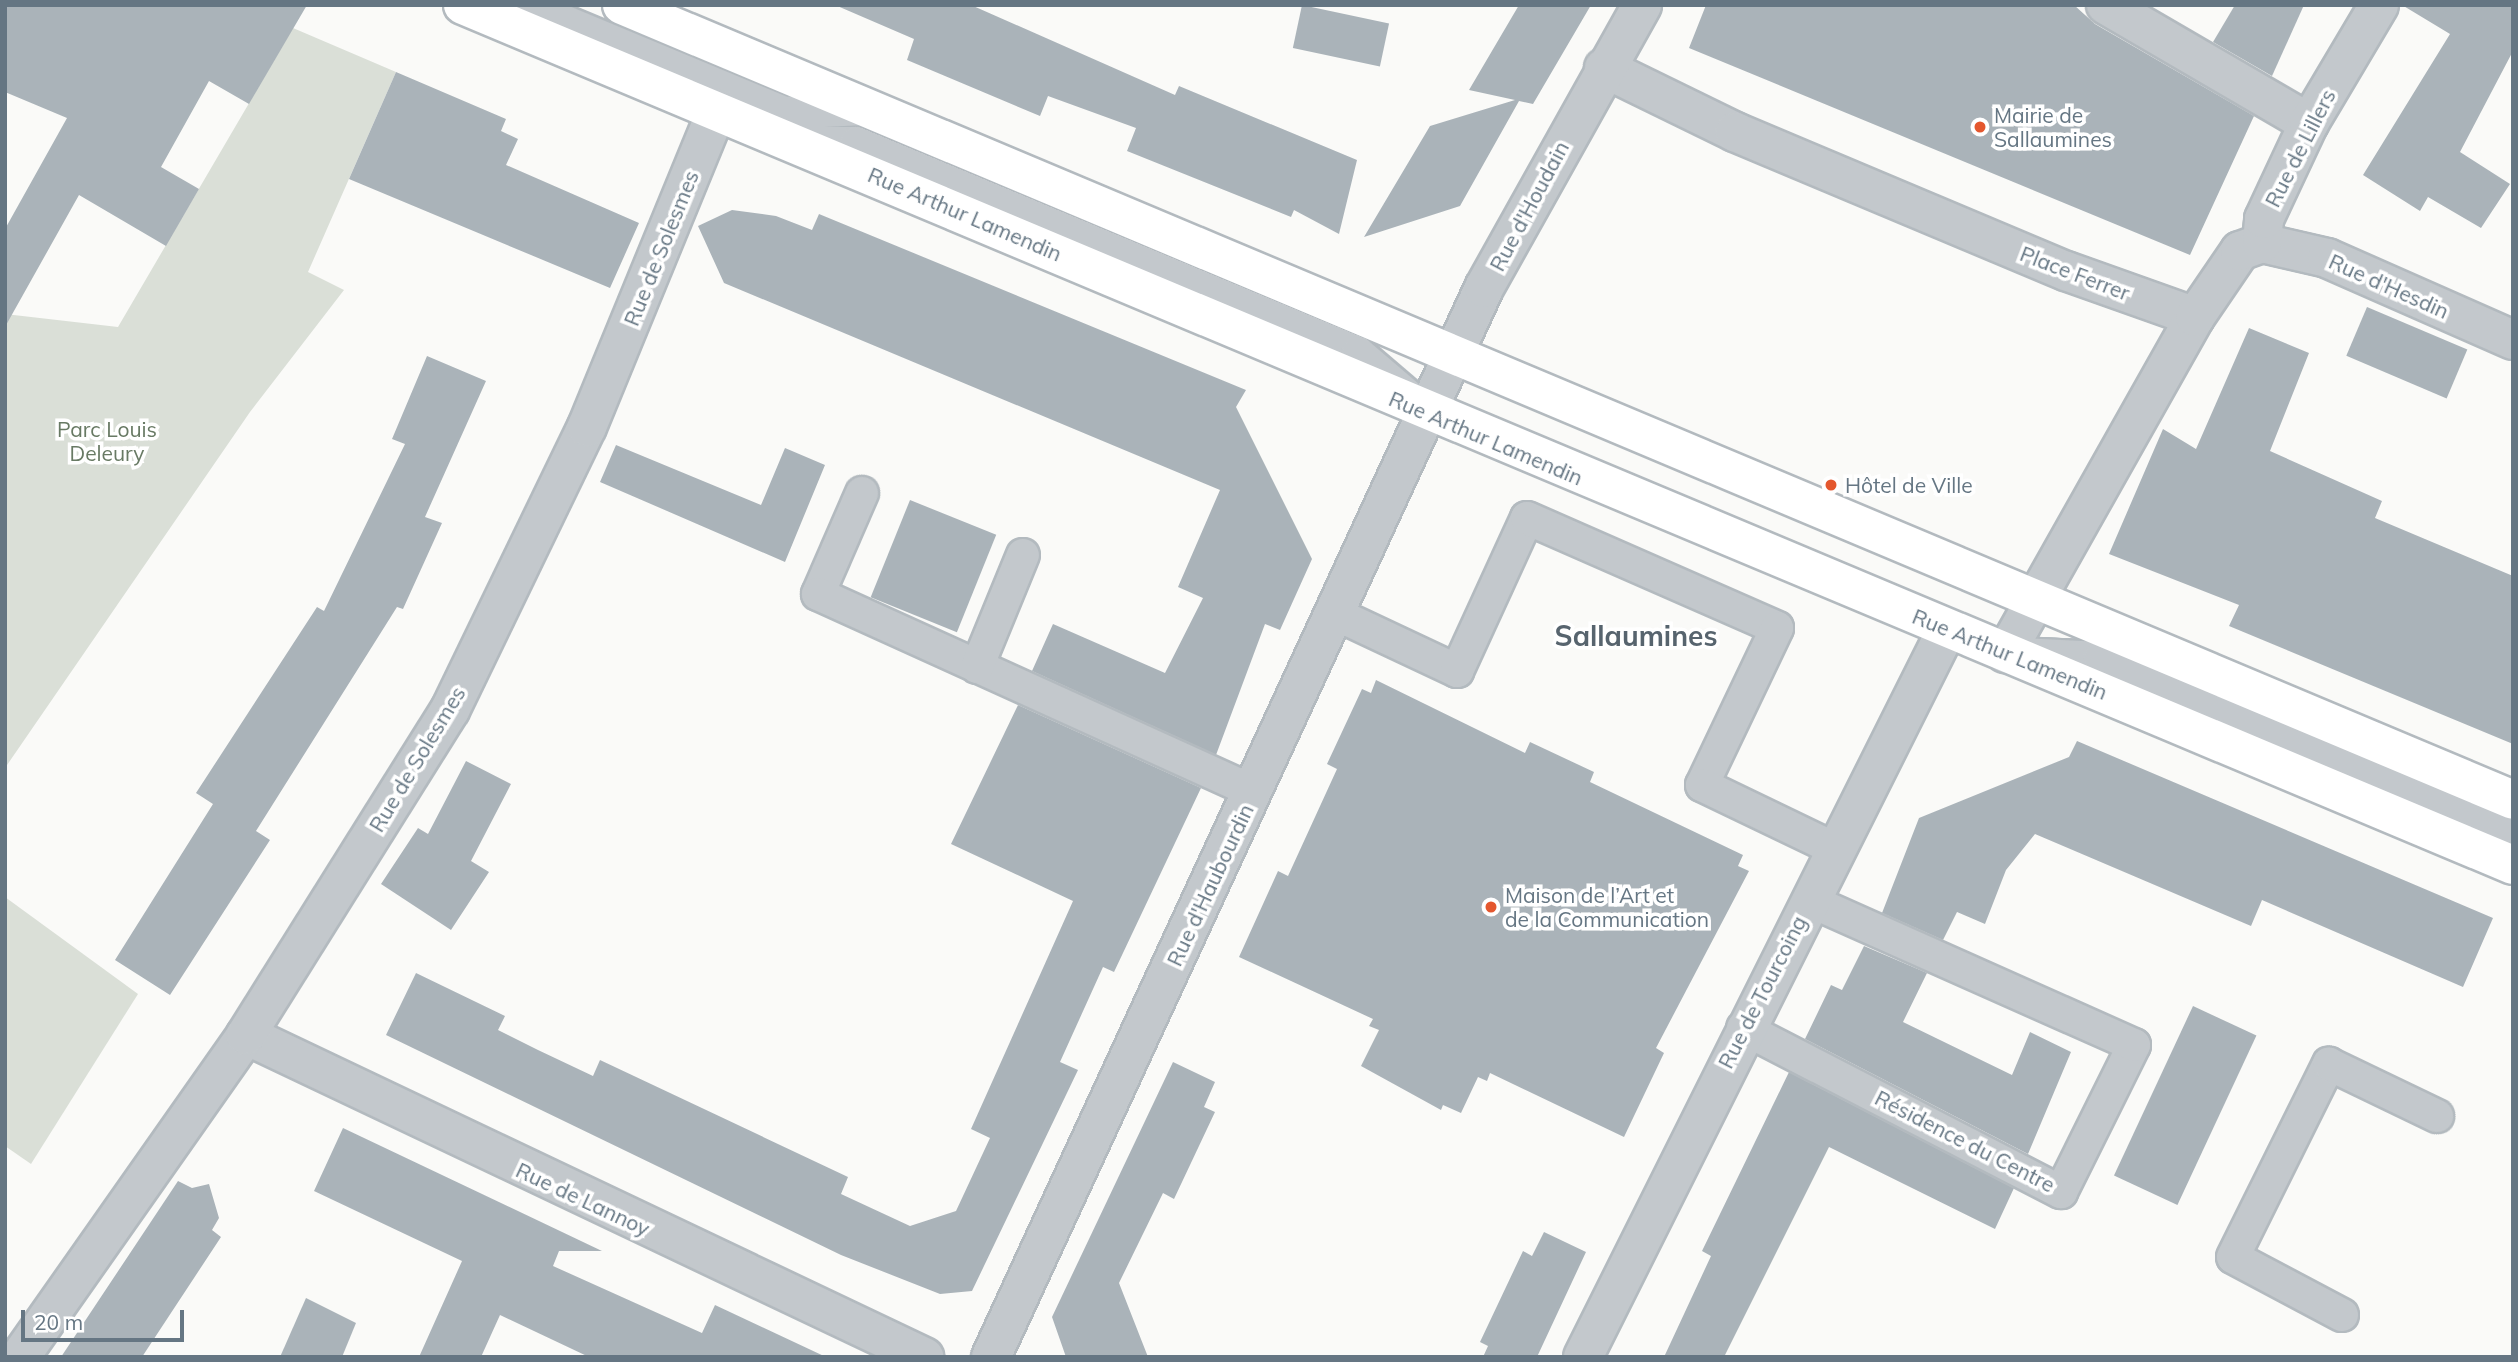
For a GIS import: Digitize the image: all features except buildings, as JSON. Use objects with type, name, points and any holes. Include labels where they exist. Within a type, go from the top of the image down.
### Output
[{"type":"main road","name":"Rue Arthur Lamendin","points":[[463,5],[718,107],[1430,414],[2513,865]]},
{"type":"main road","points":[[622,5],[1456,359],[2038,597],[2513,800]]},
{"type":"street","name":"Rue d'Houdain","points":[[1430,414],[1456,359],[1484,288],[1604,68],[1642,5]]},
{"type":"street","points":[[2106,5],[2309,123]]},
{"type":"street","name":"Rue de Lillers","points":[[2262,243],[2264,219],[2309,123],[2379,5]]},
{"type":"street","name":"Place Ferrer","points":[[1604,68],[1735,132],[2066,271],[2195,317]]},
{"type":"street","name":"Rue de Solesmes","points":[[20,1357],[246,1035],[450,710],[587,427],[718,107]]},
{"type":"street","points":[[2006,653],[2195,317],[2240,251],[2262,243]]},
{"type":"street","name":"Rue d'Hesdin","points":[[2262,243],[2327,258],[2513,340]]},
{"type":"street","name":"Rue d'Haubourdin","points":[[991,1357],[1430,414]]},
{"type":"street","name":"Rue de Tourcoing","points":[[1583,1357],[1743,1028],[1947,629]]},
{"type":"street","name":"Rue de Lannoy","points":[[246,1035],[924,1357]]},
{"type":"lane","points":[[525,5],[784,113],[863,109]]},
{"type":"lane","points":[[862,493],[818,594],[1254,792]]},
{"type":"lane","points":[[1336,614],[1457,671],[1527,518],[1777,628],[1702,785],[1835,849]]},
{"type":"lane","points":[[977,667],[1023,555]]},
{"type":"lane","points":[[2006,653],[2100,658],[2513,831]]},
{"type":"lane","name":"Résidence du Centre","points":[[1743,1028],[2061,1192],[2134,1045],[1809,900]]},
{"type":"lane","points":[[2342,1315],[2233,1257],[2329,1064],[2437,1116]]},
{"type":"green space","name":"Parc Louis Deleury","points":[[293,28],[396,72],[308,272],[344,290],[250,412],[5,768],[5,314],[118,327]]},
{"type":"green space","points":[[5,897],[138,994],[31,1164],[5,1146]]},
{"type":"place","name":"Mairie de Sallaumines","points":[[1980,127]]},
{"type":"place","name":"Hôtel de Ville","points":[[1831,485]]},
{"type":"place","name":"Maison de l’Art et de la Communication","points":[[1491,907]]},
{"type":"district","name":"Sallaumines","points":[[1636,636]]}]
